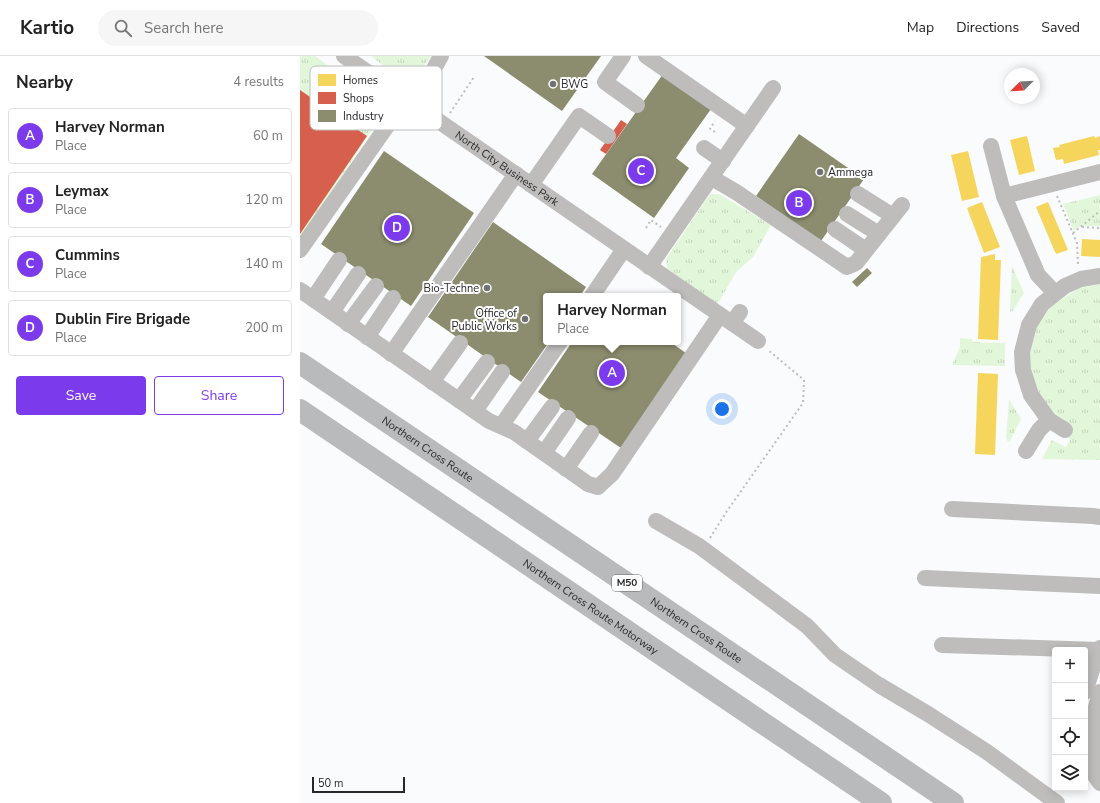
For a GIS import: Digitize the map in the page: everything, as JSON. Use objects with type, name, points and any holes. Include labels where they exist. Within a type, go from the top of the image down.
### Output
[{"type":"highway","name":"Northern Cross Route","points":[[300,363],[953,803]]},
{"type":"highway","name":"Northern Cross Route Motorway","points":[[300,410],[882,803]]},
{"type":"street","name":"North City Business Park","points":[[344,56],[359,66]]},
{"type":"street","points":[[436,66],[441,56]]},
{"type":"street","points":[[623,56],[605,82],[637,105]]},
{"type":"street","points":[[646,56],[747,126]]},
{"type":"street","points":[[649,267],[773,88]]},
{"type":"street","points":[[531,185],[579,116],[608,136]]},
{"type":"street","name":"North City Business Park","points":[[442,123],[649,267],[731,317],[758,341]]},
{"type":"street","points":[[300,250],[386,130]]},
{"type":"street","points":[[991,146],[1004,196],[1038,275],[1055,292]]},
{"type":"street","points":[[704,148],[723,161]]},
{"type":"street","points":[[1004,196],[1100,172]]},
{"type":"street","points":[[391,354],[516,174]]},
{"type":"street","points":[[712,178],[736,192],[846,268],[856,263],[898,211],[858,194]]},
{"type":"street","points":[[847,214],[879,234]]},
{"type":"street","points":[[835,229],[866,250]]},
{"type":"street","points":[[594,293],[624,250]]},
{"type":"street","points":[[339,260],[306,294],[489,421],[514,432],[588,484],[598,486],[612,474],[731,317]]},
{"type":"street","points":[[332,312],[358,274]]},
{"type":"street","points":[[1065,430],[1049,420],[1031,395],[1023,370],[1022,352],[1030,326],[1042,304],[1055,292],[1065,286],[1081,279],[1100,276]]},
{"type":"street","points":[[348,324],[376,286]]},
{"type":"street","points":[[367,337],[393,298]]},
{"type":"street","points":[[432,382],[460,343]]},
{"type":"street","points":[[501,426],[558,345]]},
{"type":"street","points":[[459,400],[487,362]]},
{"type":"street","points":[[475,411],[502,372]]},
{"type":"street","points":[[527,441],[552,407]]},
{"type":"street","points":[[544,453],[568,418]]},
{"type":"street","points":[[1026,451],[1039,430],[1049,420]]},
{"type":"street","points":[[566,468],[591,433]]},
{"type":"street","points":[[952,510],[1100,517]]},
{"type":"street","points":[[656,521],[703,549],[807,626],[835,655],[879,685],[987,752],[1057,803]]},
{"type":"street","points":[[925,578],[1100,586]]},
{"type":"street","points":[[942,644],[1100,649],[1088,683]]},
{"type":"street","points":[[1100,692],[1093,719],[1094,746],[1100,766]]},
{"type":"street","points":[[1088,766],[1100,783]]},
{"type":"path","points":[[442,123],[474,77]]},
{"type":"path","points":[[1052,184],[1078,243],[1077,261],[1081,279]]},
{"type":"path","points":[[1073,233],[1100,211]]},
{"type":"path","points":[[646,228],[651,220],[672,235]]},
{"type":"path","points":[[1081,227],[1100,228]]},
{"type":"path","points":[[703,549],[727,511],[803,403],[804,380],[758,341]]},
{"type":"green space","points":[[300,56],[315,56],[329,66],[310,66],[310,130],[372,130],[300,240]]},
{"type":"green space","points":[[371,56],[431,56],[424,66],[384,66]]},
{"type":"green space","points":[[710,194],[719,194],[771,225],[753,257],[736,272],[717,305],[667,268],[666,259]]},
{"type":"green space","points":[[1100,195],[1100,226],[1080,226],[1074,231],[1063,204]]},
{"type":"green space","points":[[1012,266],[1024,293],[1012,312],[1010,311]]},
{"type":"green space","points":[[1100,284],[1100,460],[1042,459],[1052,440],[1066,447],[1070,440],[1068,438],[1072,428],[1062,422],[1043,403],[1030,373],[1029,341],[1041,316],[1051,306],[1080,288]]},
{"type":"green space","points":[[960,338],[972,339],[973,342],[1005,343],[1005,366],[952,365],[960,347]]},
{"type":"green space","points":[[1009,399],[1021,419],[1010,441],[1008,442],[1006,438]]},
{"type":"building: Homes","points":[[1027,136],[1035,171],[1019,175],[1010,140]]},
{"type":"building: Homes","points":[[1094,136],[1095,138],[1100,136],[1100,150],[1098,150],[1099,155],[1064,164],[1063,159],[1056,160],[1053,148]]},
{"type":"building: Homes","points":[[968,151],[979,197],[962,201],[951,155]]},
{"type":"building: Homes","points":[[982,202],[1000,247],[984,253],[967,208]]},
{"type":"building: Homes","points":[[1048,202],[1068,250],[1057,254],[1036,207]]},
{"type":"building: Homes","points":[[1082,239],[1100,240],[1100,257],[1081,256]]},
{"type":"building: Homes","points":[[995,254],[995,260],[1001,260],[998,340],[978,339],[981,257]]},
{"type":"building: Homes","points":[[978,373],[998,374],[995,455],[975,454]]},
{"type":"building: Shops","points":[[300,90],[310,97],[310,130],[358,130],[367,136],[300,234]]},
{"type":"building: Shops","points":[[621,120],[627,124],[606,154],[600,150]]},
{"type":"building: Industry","name":"BWG","points":[[484,56],[601,56],[562,111]]},
{"type":"building: Industry","points":[[663,74],[711,109],[676,158],[689,168],[654,218],[592,174]]},
{"type":"building: Industry","points":[[799,134],[864,179],[821,241],[756,196]]},
{"type":"building: Industry","points":[[384,151],[474,213],[411,306],[321,244]]},
{"type":"building: Industry","name":"Bio-Techne","points":[[493,222],[586,287],[582,293],[543,293],[543,345],[547,345],[521,382],[428,317]]},
{"type":"building: Industry","points":[[867,268],[872,273],[857,287],[852,282]]},
{"type":"building: Industry","points":[[570,345],[674,345],[686,353],[621,448],[538,392]]},
{"type":"place","name":"BWG","points":[[553,84]]},
{"type":"place","name":"Cummins","points":[[641,171]]},
{"type":"place","name":"Ammega","points":[[820,172]]},
{"type":"place","name":"Leymax","points":[[799,203]]},
{"type":"place","name":"Dublin Fire Brigade","points":[[397,228]]},
{"type":"place","name":"Bio-Techne","points":[[487,288]]},
{"type":"place","name":"Office of Public Works","points":[[525,319]]},
{"type":"place","name":"Harvey Norman","points":[[612,373]]}]
